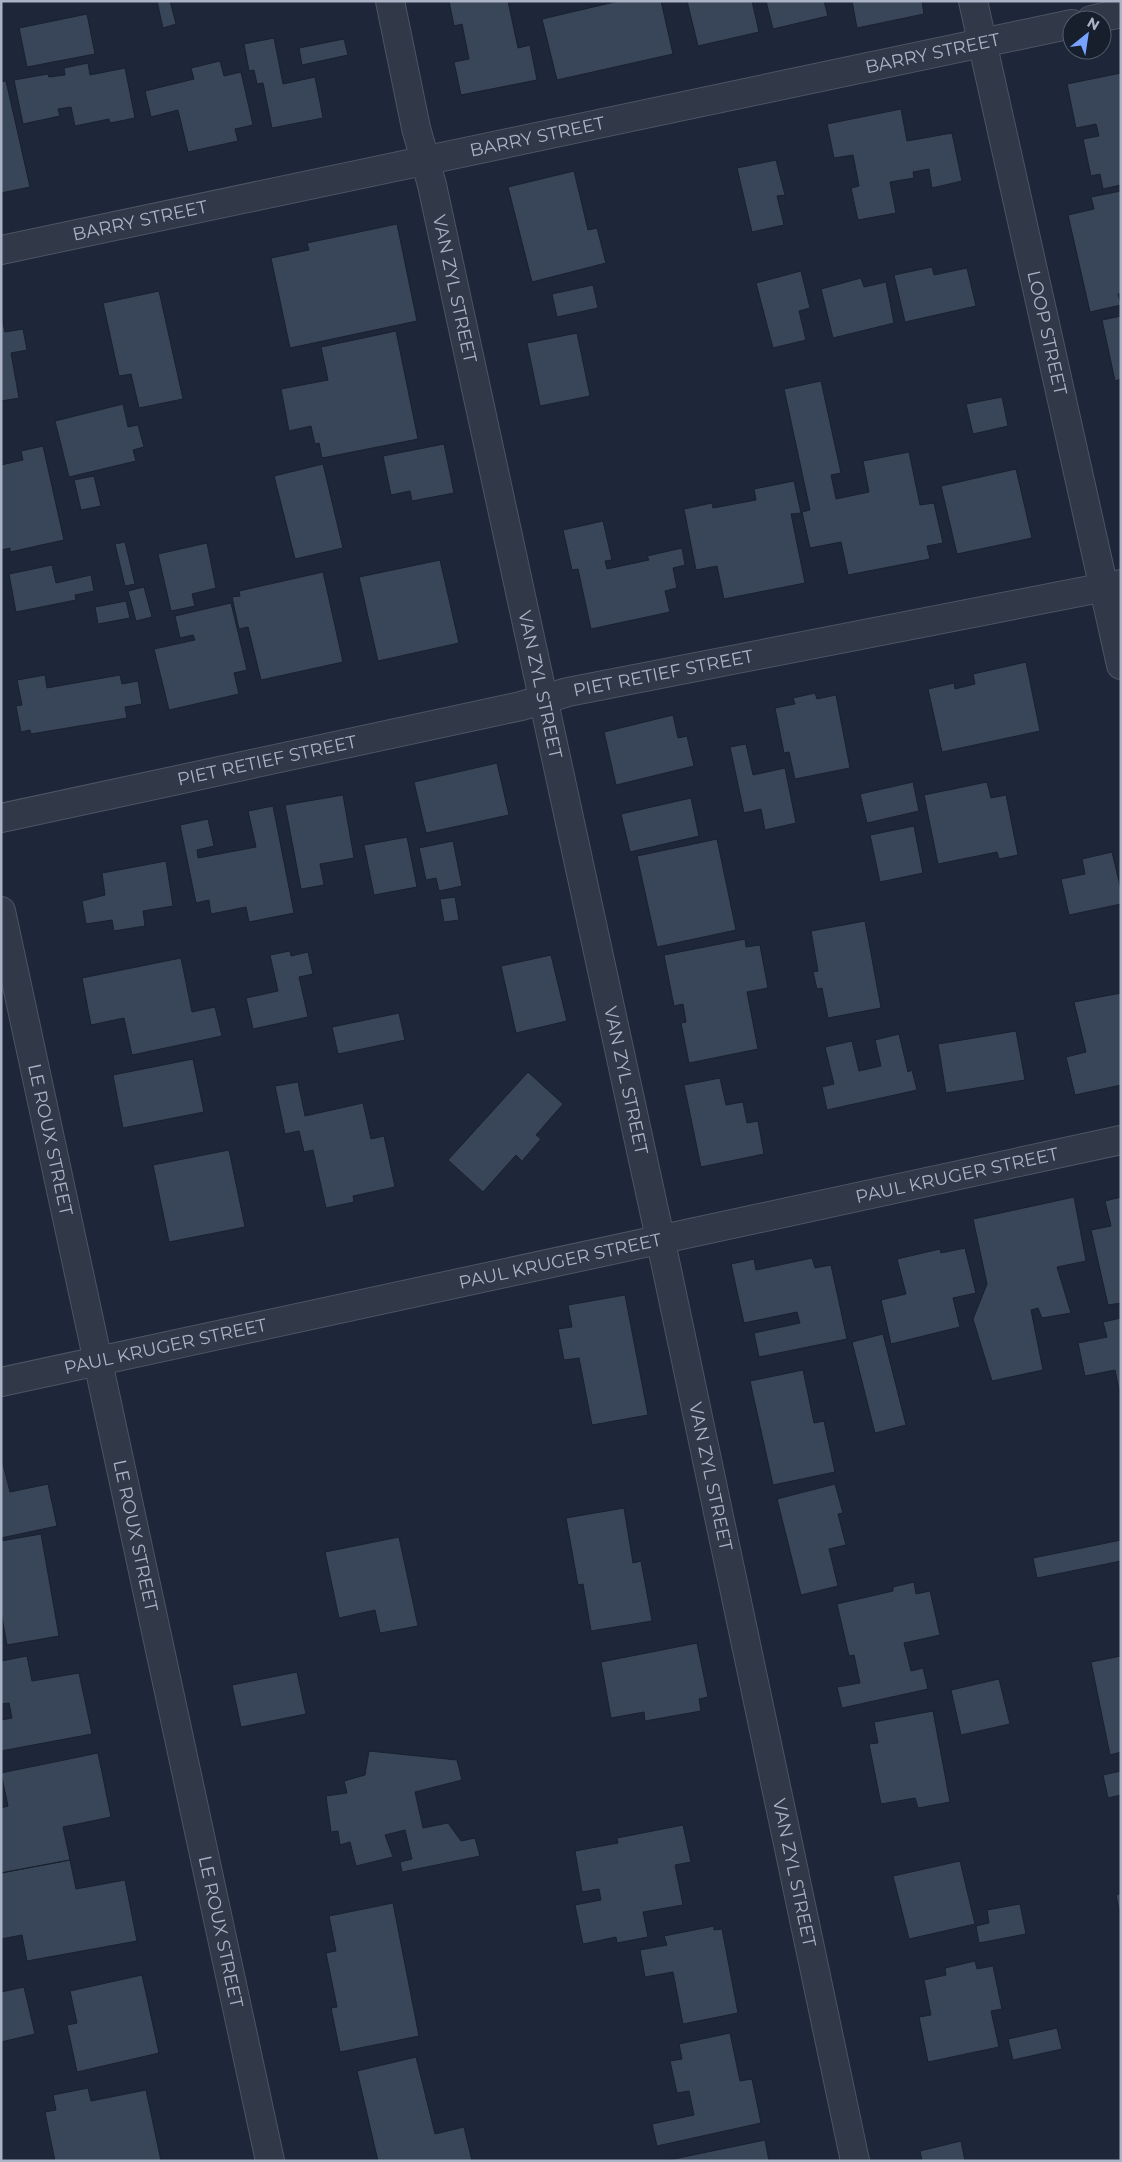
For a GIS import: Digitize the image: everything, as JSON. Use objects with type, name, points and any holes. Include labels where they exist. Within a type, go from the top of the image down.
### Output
[{"type":"street","name":"VAN ZYL STREET","points":[[390,1],[545,699],[855,2161]]},
{"type":"street","name":"LOOP STREET","points":[[973,1],[1112,586],[1121,665]]},
{"type":"street","name":"BARRY STREET","points":[[1,250],[1062,26]]},
{"type":"street","name":"PIET RETIEF STREET","points":[[1,818],[511,708],[577,690],[1112,586]]},
{"type":"street","name":"LE ROUX STREET","points":[[1,911],[270,2161]]},
{"type":"street","name":"PAUL KRUGER STREET","points":[[1,1382],[1121,1140]]},
{"type":"building","points":[[157,1],[170,1],[176,24],[163,28]]},
{"type":"building","points":[[449,1],[508,1],[518,48],[530,45],[537,80],[461,95],[454,62],[469,59],[462,24],[454,26]]},
{"type":"building","points":[[619,1],[661,1],[673,54],[557,80],[542,19]]},
{"type":"building","points":[[687,1],[752,1],[759,32],[698,46]]},
{"type":"building","points":[[766,1],[824,1],[828,16],[773,29]]},
{"type":"building","points":[[852,1],[922,1],[924,14],[857,28]]},
{"type":"building","points":[[87,14],[95,54],[27,67],[19,28]]},
{"type":"building","points":[[274,38],[283,84],[315,77],[323,118],[272,128],[263,83],[257,84],[254,70],[249,71],[244,44]]},
{"type":"building","points":[[344,39],[348,55],[302,65],[299,48]]},
{"type":"building","points":[[220,61],[224,76],[241,72],[253,125],[235,129],[238,141],[188,152],[178,110],[151,117],[145,91],[194,79],[191,68]]},
{"type":"building","points":[[88,63],[90,75],[125,68],[135,118],[110,123],[109,119],[75,126],[71,107],[58,109],[60,116],[23,124],[14,80],[48,74],[49,77],[65,75],[64,68]]},
{"type":"building","points":[[1121,73],[1121,185],[1103,189],[1100,174],[1091,176],[1083,139],[1099,136],[1096,124],[1076,128],[1067,84]]},
{"type":"building","points":[[6,81],[30,187],[1,193],[1,82]]},
{"type":"building","points":[[901,109],[907,141],[952,133],[962,181],[932,188],[929,169],[913,172],[914,178],[890,182],[896,213],[858,220],[851,188],[859,186],[853,155],[834,158],[827,124]]},
{"type":"building","points":[[776,160],[785,195],[777,196],[784,225],[752,232],[737,168]]},
{"type":"building","points":[[574,171],[588,230],[597,228],[606,263],[532,282],[508,187]]},
{"type":"building","points":[[1121,191],[1121,293],[1118,294],[1121,305],[1090,312],[1068,215],[1094,209],[1091,197]]},
{"type":"building","points":[[397,224],[417,321],[290,348],[271,258],[309,250],[307,243]]},
{"type":"building","points":[[932,267],[934,275],[967,268],[976,306],[905,322],[894,275]]},
{"type":"building","points":[[801,271],[810,308],[799,311],[806,340],[773,348],[756,283]]},
{"type":"building","points":[[861,278],[864,287],[886,282],[894,323],[833,338],[821,289]]},
{"type":"building","points":[[593,285],[598,308],[557,317],[552,294]]},
{"type":"building","points":[[159,291],[183,399],[139,408],[131,374],[119,376],[103,303]]},
{"type":"building","points":[[1,312],[5,332],[23,329],[27,350],[11,353],[19,398],[1,401]]},
{"type":"building","points":[[1121,316],[1121,379],[1115,381],[1102,320]]},
{"type":"building","points":[[396,331],[418,439],[322,458],[319,443],[315,444],[311,426],[289,431],[281,389],[328,380],[321,347]]},
{"type":"building","points":[[577,333],[590,396],[540,406],[527,343]]},
{"type":"building","points":[[821,381],[841,473],[831,475],[836,499],[869,492],[863,461],[909,452],[920,505],[934,503],[943,543],[927,546],[930,559],[848,575],[841,542],[810,548],[802,512],[810,510],[784,389]]},
{"type":"building","points":[[1002,397],[1008,426],[973,434],[966,404]]},
{"type":"building","points":[[123,404],[128,427],[138,425],[144,447],[133,450],[136,461],[69,477],[55,421]]},
{"type":"building","points":[[444,444],[454,493],[412,501],[410,491],[391,495],[383,456]]},
{"type":"building","points":[[43,446],[64,540],[10,552],[10,548],[1,550],[1,465],[23,460],[21,451]]},
{"type":"building","points":[[323,464],[343,548],[295,559],[274,476]]},
{"type":"building","points":[[1016,469],[1032,538],[957,554],[941,486]]},
{"type":"building","points":[[94,476],[101,506],[81,510],[74,480]]},
{"type":"building","points":[[794,481],[801,513],[791,514],[805,583],[724,599],[717,566],[696,570],[684,509],[712,503],[713,508],[756,500],[754,489]]},
{"type":"building","points":[[603,521],[612,560],[605,561],[607,569],[649,560],[647,556],[682,548],[685,565],[673,568],[677,588],[665,591],[670,612],[591,629],[578,569],[572,570],[563,530]]},
{"type":"building","points":[[125,542],[135,584],[125,586],[115,544]]},
{"type":"building","points":[[207,543],[216,588],[192,594],[195,606],[171,611],[158,554]]},
{"type":"building","points":[[440,560],[459,643],[378,661],[359,577]]},
{"type":"building","points":[[52,565],[56,583],[91,575],[94,591],[75,595],[76,600],[16,612],[9,574]]},
{"type":"building","points":[[323,572],[343,662],[261,680],[248,627],[239,629],[232,597],[240,596],[239,591]]},
{"type":"building","points":[[144,587],[152,617],[136,621],[128,591]]},
{"type":"building","points":[[126,601],[130,618],[98,624],[95,607]]},
{"type":"building","points":[[231,603],[247,670],[234,673],[239,694],[169,710],[154,649],[195,640],[193,635],[180,638],[175,616]]},
{"type":"building","points":[[1026,662],[1040,731],[942,752],[928,689],[954,683],[955,689],[975,684],[973,674]]},
{"type":"building","points":[[45,675],[47,688],[120,675],[122,684],[138,681],[142,704],[125,707],[127,718],[31,734],[30,730],[21,732],[16,706],[22,705],[17,680]]},
{"type":"building","points":[[815,693],[817,699],[836,695],[850,768],[795,779],[789,752],[784,753],[775,708],[795,704],[793,698]]},
{"type":"building","points":[[673,715],[678,738],[687,736],[694,766],[616,785],[604,732]]},
{"type":"building","points":[[746,744],[753,775],[785,768],[796,823],[765,830],[761,809],[744,813],[730,747]]},
{"type":"building","points":[[497,763],[509,815],[426,833],[414,782]]},
{"type":"building","points":[[913,782],[919,811],[867,823],[860,794]]},
{"type":"building","points":[[987,782],[991,798],[1006,795],[1018,855],[999,859],[997,852],[938,864],[924,795]]},
{"type":"building","points":[[343,795],[354,858],[320,864],[324,885],[301,889],[285,805]]},
{"type":"building","points":[[691,798],[699,836],[630,852],[621,814]]},
{"type":"building","points":[[273,806],[294,913],[249,922],[246,907],[211,914],[209,900],[196,903],[180,825],[208,819],[214,846],[197,850],[198,858],[256,847],[248,811]]},
{"type":"building","points":[[914,826],[923,873],[880,882],[870,835]]},
{"type":"building","points":[[407,837],[417,887],[374,895],[364,845]]},
{"type":"building","points":[[717,839],[736,930],[657,947],[637,856]]},
{"type":"building","points":[[453,841],[462,886],[439,891],[436,878],[426,880],[419,848]]},
{"type":"building","points":[[1112,852],[1121,890],[1121,904],[1069,915],[1061,879],[1085,874],[1082,859]]},
{"type":"building","points":[[166,861],[173,906],[143,911],[145,926],[114,931],[112,920],[86,924],[82,901],[105,895],[102,873]]},
{"type":"building","points":[[455,897],[459,920],[444,922],[440,899]]},
{"type":"building","points":[[865,921],[881,1008],[828,1018],[822,988],[817,989],[813,972],[818,971],[811,931]]},
{"type":"building","points":[[745,939],[746,947],[760,945],[768,988],[747,992],[758,1049],[689,1063],[681,1023],[686,1022],[683,1004],[674,1006],[664,955]]},
{"type":"building","points":[[290,951],[291,956],[308,952],[313,974],[299,977],[308,1017],[253,1029],[246,998],[278,991],[270,955]]},
{"type":"building","points":[[551,955],[567,1021],[516,1033],[501,966]]},
{"type":"building","points":[[181,958],[192,1012],[215,1007],[222,1036],[132,1055],[124,1018],[91,1025],[82,978]]},
{"type":"building","points":[[1121,993],[1121,1085],[1075,1095],[1066,1057],[1086,1052],[1074,1002]]},
{"type":"building","points":[[399,1013],[405,1040],[338,1054],[332,1027]]},
{"type":"building","points":[[1016,1031],[1025,1080],[946,1093],[938,1044]]},
{"type":"building","points":[[899,1034],[908,1072],[912,1070],[917,1090],[827,1110],[822,1087],[834,1084],[825,1047],[852,1041],[859,1071],[881,1066],[875,1040]]},
{"type":"building","points":[[193,1059],[204,1112],[123,1128],[113,1075]]},
{"type":"building","points":[[528,1072],[563,1104],[536,1135],[541,1139],[522,1161],[516,1155],[483,1192],[448,1160]]},
{"type":"building","points":[[720,1078],[726,1105],[743,1102],[747,1123],[758,1121],[764,1154],[701,1167],[684,1085]]},
{"type":"building","points":[[298,1082],[305,1116],[363,1103],[371,1139],[384,1136],[395,1187],[353,1196],[354,1202],[326,1208],[313,1150],[304,1152],[299,1131],[285,1134],[275,1086]]},
{"type":"building","points":[[229,1150],[245,1227],[169,1242],[153,1165]]},
{"type":"building","points":[[1074,1197],[1086,1261],[1057,1267],[1071,1313],[1042,1318],[1038,1308],[1031,1310],[1043,1370],[992,1381],[973,1319],[987,1284],[973,1219]]},
{"type":"building","points":[[1121,1197],[1121,1303],[1108,1305],[1091,1230],[1111,1226],[1105,1201]]},
{"type":"building","points":[[965,1248],[976,1293],[953,1298],[960,1327],[891,1344],[881,1300],[906,1294],[897,1259],[940,1249],[941,1253]]},
{"type":"building","points":[[812,1258],[815,1268],[831,1265],[847,1339],[759,1357],[754,1333],[800,1323],[797,1312],[744,1323],[731,1264],[754,1259],[756,1270]]},
{"type":"building","points":[[625,1295],[648,1415],[592,1425],[579,1358],[564,1360],[558,1329],[572,1327],[568,1305]]},
{"type":"building","points":[[1121,1318],[1121,1399],[1115,1370],[1085,1376],[1078,1343],[1107,1337],[1103,1322]]},
{"type":"building","points":[[883,1334],[906,1425],[875,1433],[852,1342]]},
{"type":"building","points":[[803,1370],[814,1423],[824,1421],[835,1472],[773,1485],[750,1381]]},
{"type":"building","points":[[1,1456],[10,1492],[48,1484],[57,1526],[1,1538]]},
{"type":"building","points":[[835,1484],[843,1513],[838,1514],[846,1545],[829,1549],[838,1586],[801,1595],[777,1499]]},
{"type":"building","points":[[624,1508],[633,1563],[641,1561],[652,1621],[591,1631],[583,1584],[578,1585],[566,1518]]},
{"type":"building","points":[[41,1534],[59,1636],[7,1645],[1,1612],[1,1541]]},
{"type":"building","points":[[399,1537],[418,1626],[380,1633],[375,1610],[339,1618],[325,1552]]},
{"type":"building","points":[[1121,1540],[1121,1561],[1037,1578],[1033,1558]]},
{"type":"building","points":[[914,1582],[916,1594],[930,1591],[940,1635],[904,1643],[911,1671],[923,1668],[928,1689],[842,1708],[837,1687],[860,1683],[854,1655],[849,1656],[837,1604],[893,1591],[893,1587]]},
{"type":"building","points":[[697,1643],[708,1697],[699,1699],[701,1711],[645,1721],[644,1712],[611,1718],[601,1662]]},
{"type":"building","points":[[27,1656],[32,1681],[79,1673],[92,1734],[1,1751],[1,1720],[12,1718],[9,1703],[1,1704],[1,1661]]},
{"type":"building","points":[[1121,1656],[1121,1752],[1110,1755],[1091,1662]]},
{"type":"building","points":[[297,1672],[306,1714],[241,1727],[232,1685]]},
{"type":"building","points":[[999,1679],[1010,1724],[961,1735],[951,1690]]},
{"type":"building","points":[[933,1711],[950,1802],[918,1808],[915,1798],[881,1804],[869,1744],[878,1743],[874,1722]]},
{"type":"building","points":[[369,1751],[457,1760],[462,1780],[415,1792],[423,1828],[448,1823],[461,1841],[475,1838],[480,1856],[402,1872],[400,1862],[412,1859],[405,1830],[385,1835],[393,1857],[356,1866],[350,1842],[340,1845],[338,1831],[331,1832],[326,1796],[347,1793],[344,1781],[365,1775]]},
{"type":"building","points":[[98,1753],[111,1817],[63,1827],[70,1860],[1,1873],[1,1808],[8,1806],[1,1773]]},
{"type":"building","points":[[1121,1771],[1121,1795],[1108,1798],[1103,1775]]},
{"type":"building","points":[[683,1825],[691,1862],[675,1865],[683,1905],[643,1912],[648,1937],[617,1943],[616,1937],[583,1944],[575,1905],[601,1900],[599,1889],[582,1892],[575,1851],[618,1843],[617,1838]]},
{"type":"building","points":[[70,1860],[76,1889],[125,1880],[137,1941],[27,1961],[22,1935],[1,1939],[1,1873]]},
{"type":"building","points":[[960,1861],[975,1924],[909,1939],[893,1876]]},
{"type":"building","points":[[1121,1893],[1121,1914],[1120,1914],[1116,1895]]},
{"type":"building","points":[[393,1903],[419,2036],[340,2052],[331,2008],[337,2007],[326,1953],[336,1951],[329,1916]]},
{"type":"building","points":[[1020,1904],[1026,1934],[979,1943],[976,1926],[989,1923],[987,1910]]},
{"type":"building","points":[[714,1926],[714,1930],[722,1929],[738,2013],[683,2024],[673,1972],[645,1977],[640,1950],[667,1945],[664,1936]]},
{"type":"building","points":[[975,1961],[977,1969],[993,1966],[1002,2009],[991,2011],[999,2047],[928,2062],[919,2017],[931,2015],[924,1980],[946,1975],[945,1968]]},
{"type":"building","points":[[142,1975],[159,2053],[77,2072],[67,2025],[77,2023],[70,1991]]},
{"type":"building","points":[[24,1987],[35,2034],[1,2042],[1,1992]]},
{"type":"building","points":[[1057,2028],[1062,2049],[1013,2060],[1008,2039]]},
{"type":"building","points":[[730,2033],[740,2081],[752,2079],[761,2123],[657,2146],[652,2124],[694,2115],[689,2091],[677,2093],[670,2061],[682,2059],[679,2044]]},
{"type":"building","points":[[416,2057],[435,2134],[464,2127],[472,2161],[378,2161],[357,2071]]},
{"type":"building","points":[[88,2088],[91,2101],[146,2090],[161,2161],[55,2161],[45,2112],[56,2110],[53,2095]]},
{"type":"building","points":[[765,2140],[769,2161],[664,2161]]},
{"type":"building","points":[[961,2141],[965,2161],[922,2161],[920,2151]]}]
